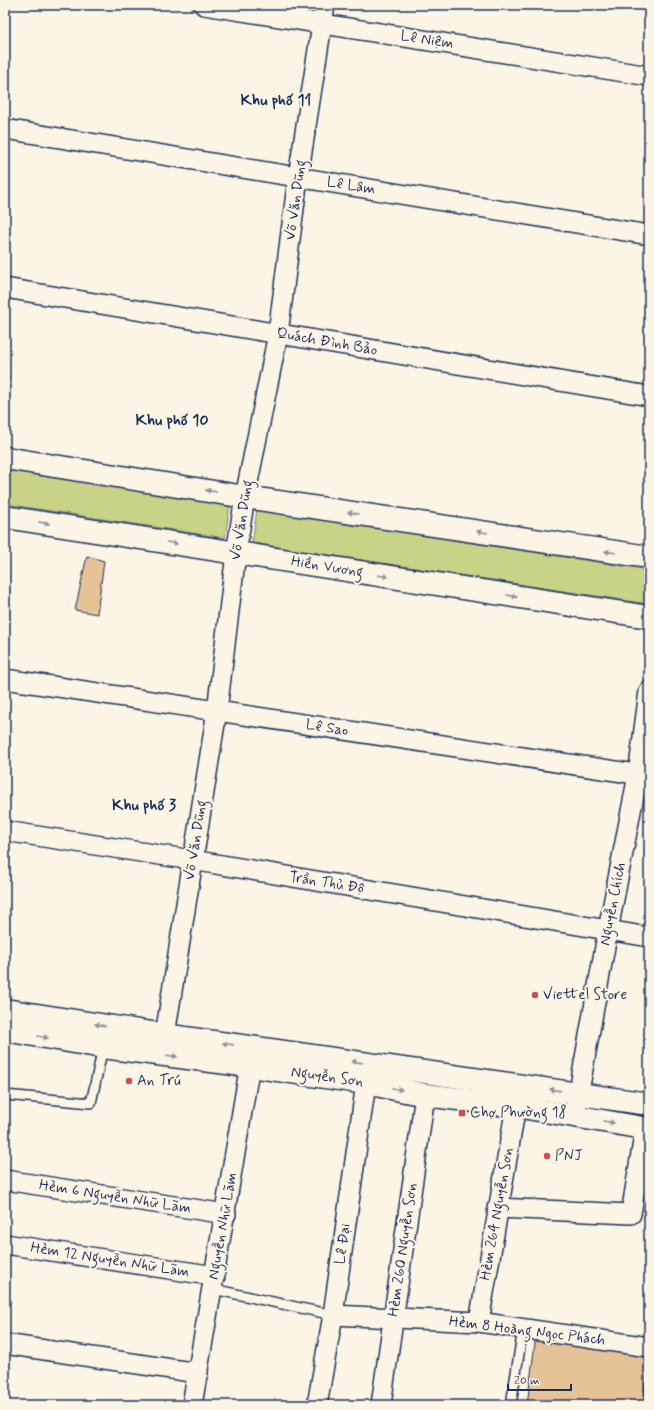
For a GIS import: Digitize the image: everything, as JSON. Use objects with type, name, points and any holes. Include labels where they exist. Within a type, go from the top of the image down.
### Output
[{"type":"street","name":"Lê Niệm","points":[[204,5],[649,76]]},
{"type":"street","name":"Võ Văn Dũng","points":[[165,1035],[217,711],[236,553],[245,497],[278,334],[298,177],[325,5]]},
{"type":"street","name":"Lê Lâm","points":[[5,129],[649,235]]},
{"type":"street","name":"Quách Đình Bảo","points":[[5,288],[649,396]]},
{"type":"street","points":[[5,458],[245,497],[649,557]]},
{"type":"street","name":"Hiền Vương","points":[[5,517],[649,617]]},
{"type":"street","name":"Lê Sao","points":[[5,679],[644,776]]},
{"type":"street","name":"Nguyễn Chích","points":[[575,1116],[608,930],[644,776],[649,691]]},
{"type":"street","name":"Trần Thủ Độ","points":[[5,832],[192,860],[649,937]]},
{"type":"street","name":"Nguyễn Sơn","points":[[5,1010],[165,1035],[252,1057],[425,1095],[516,1106],[647,1129]]},
{"type":"street","name":"Nguyễn Sơn","points":[[5,1030],[103,1048],[252,1057],[578,1093],[649,1104]]},
{"type":"street","name":"Nguyễn Nhữ Lãm","points":[[192,1405],[252,1057]]},
{"type":"street","name":"Lê Đại","points":[[317,1405],[333,1315],[366,1083]]},
{"type":"street","name":"Hẻm 260 Nguyễn Sơn","points":[[381,1405],[425,1095]]},
{"type":"street","name":"Hẻm 264 Nguyễn Sơn","points":[[479,1322],[497,1208],[516,1106]]},
{"type":"street","points":[[497,1208],[631,1214],[647,1129]]},
{"type":"street","name":"Hẻm 6 Nguyễn Nhữ Lãm","points":[[5,1180],[226,1214]]},
{"type":"street","name":"Hẻm 12 Nguyễn Nhữ Lãm","points":[[5,1244],[214,1283]]},
{"type":"street","name":"Hẻm 8 Hoàng Ngọc Phách","points":[[333,1315],[479,1322],[649,1347]]},
{"type":"street","points":[[5,1344],[198,1373]]},
{"type":"lane","points":[[5,1095],[91,1103],[103,1048]]},
{"type":"lane","points":[[214,1283],[333,1315]]},
{"type":"lane","points":[[511,1405],[523,1328]]},
{"type":"green space","points":[[5,469],[230,504],[225,538],[5,504]]},
{"type":"green space","points":[[257,510],[649,570],[648,604],[252,543]]},
{"type":"building","points":[[87,556],[104,561],[97,614],[75,610]]},
{"type":"building","points":[[536,1335],[649,1354],[643,1405],[527,1405]]},
{"type":"place","name":"Viettel Store","points":[[535,995]]},
{"type":"place","name":"An Trú","points":[[129,1081]]},
{"type":"place","name":"Chợ Phường 18","points":[[462,1113]]},
{"type":"place","name":"PNJ","points":[[547,1156]]},
{"type":"district","name":"Khu phố 11","points":[[276,100]]},
{"type":"district","name":"Khu phố 10","points":[[172,420]]},
{"type":"district","name":"Khu phố 3","points":[[144,805]]}]
